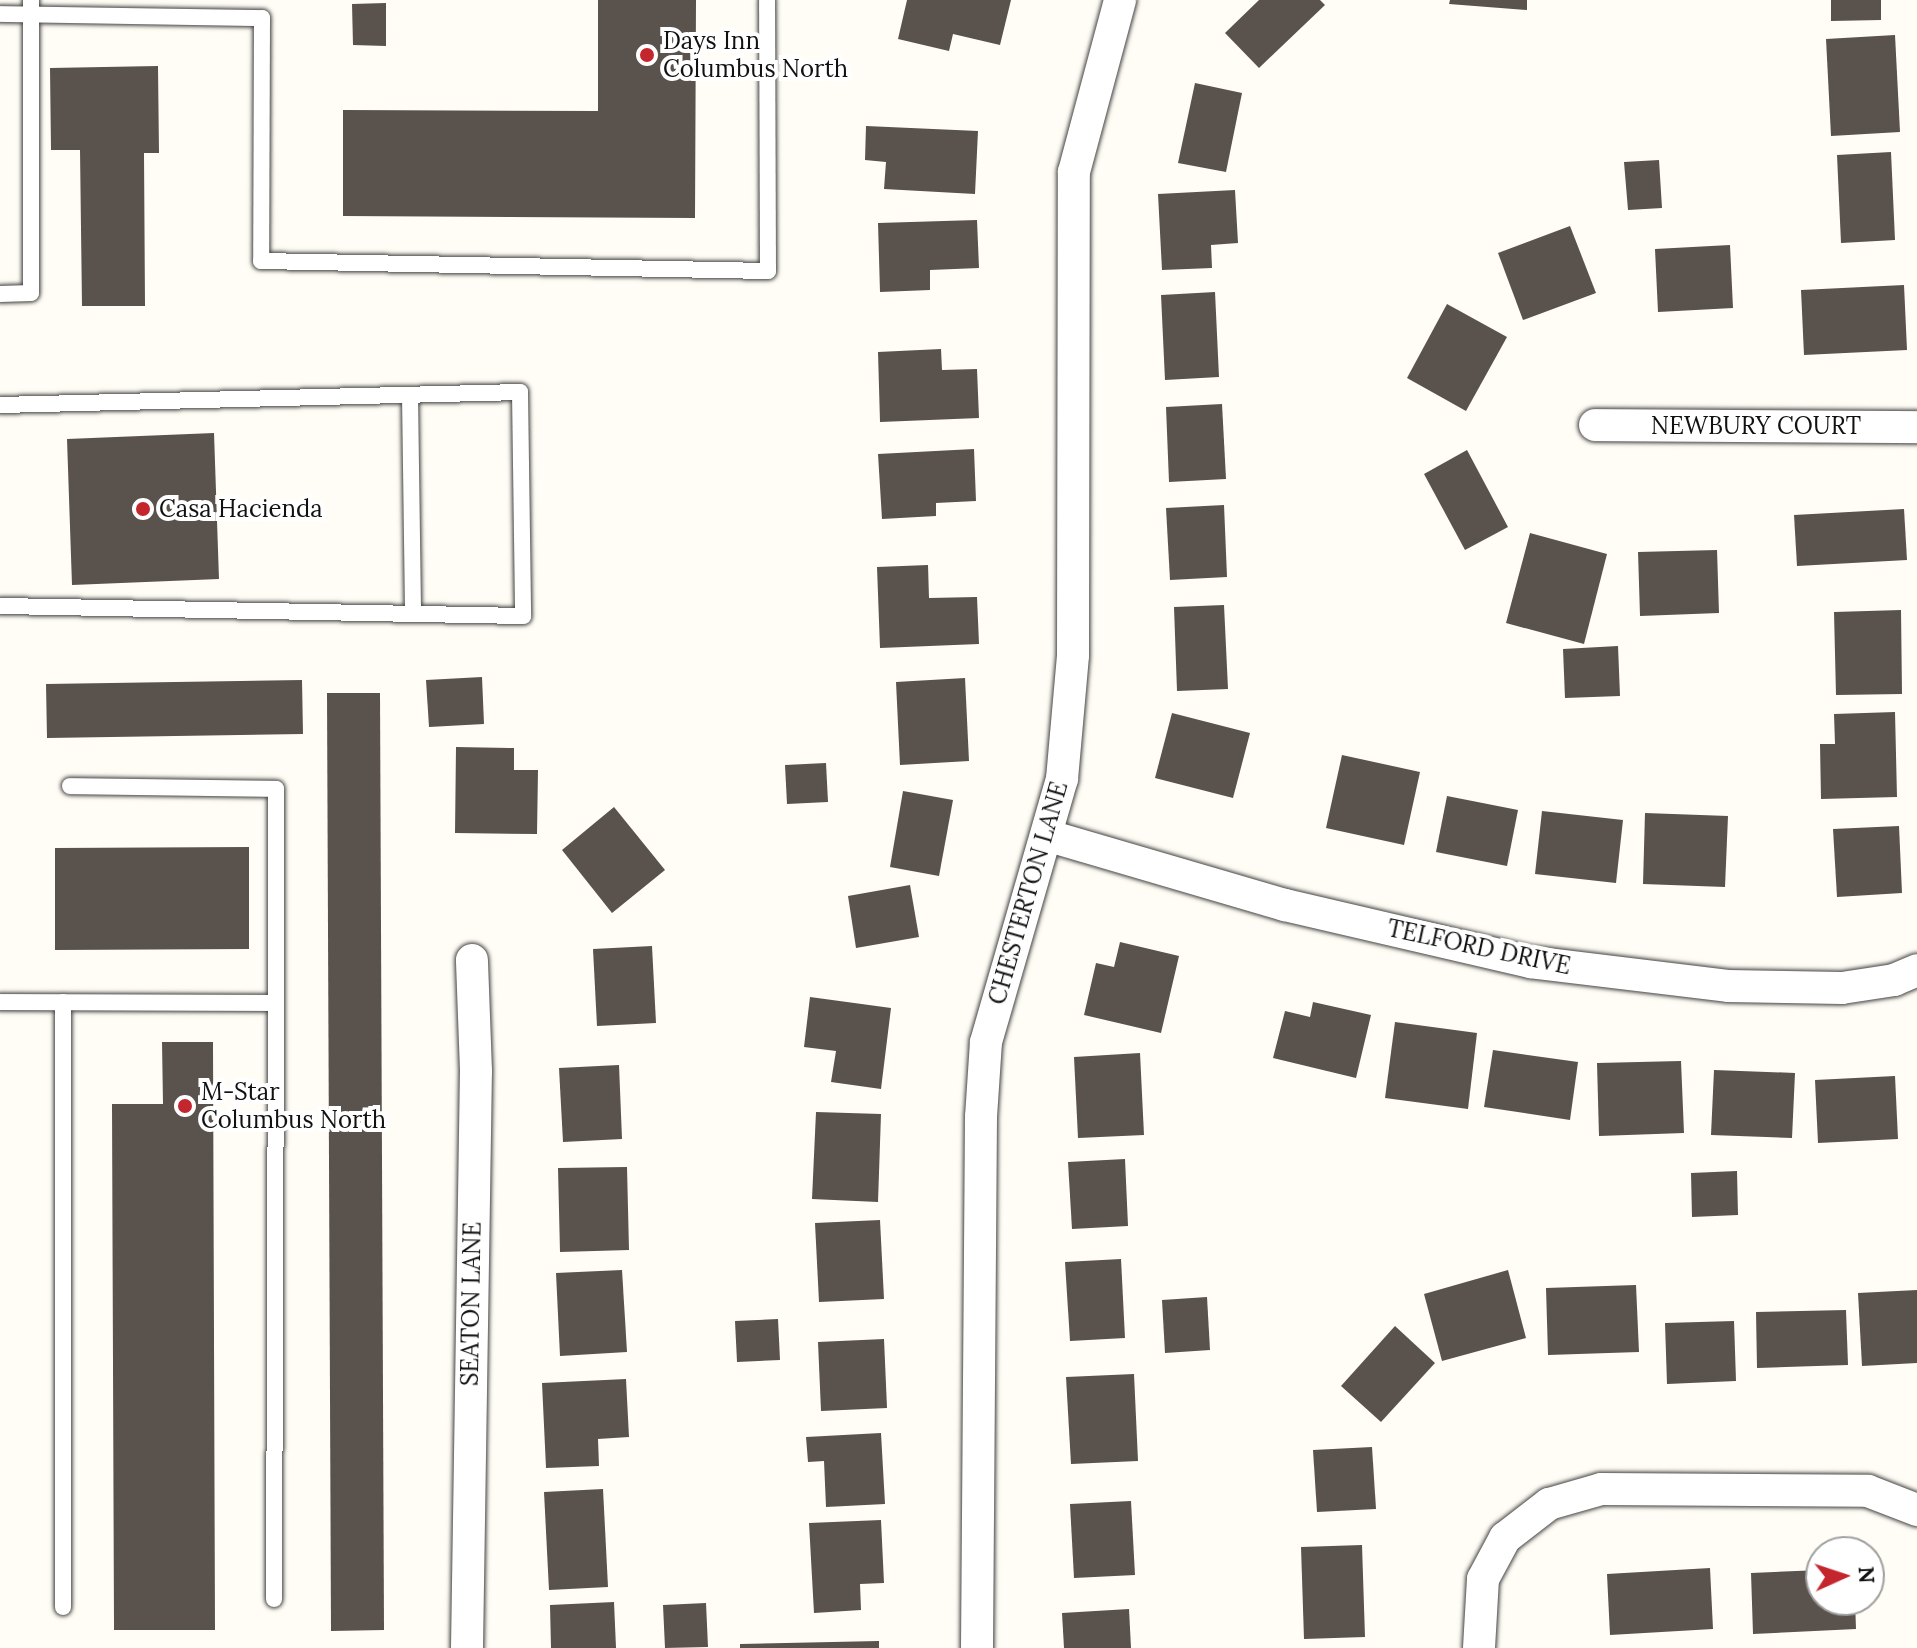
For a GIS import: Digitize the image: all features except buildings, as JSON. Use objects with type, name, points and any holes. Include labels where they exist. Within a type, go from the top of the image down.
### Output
[{"type":"street","name":"CHESTERTON LANE","points":[[977,1648],[981,1117],[986,1042],[1049,836],[1062,779],[1073,655],[1074,172],[1120,0]]},
{"type":"street","name":"NEWBURY COURT","points":[[1595,425],[1917,427]]},
{"type":"street","name":"TELFORD DRIVE","points":[[1049,836],[1285,905],[1530,962],[1742,987],[1842,988],[1894,980],[1917,970]]},
{"type":"street","name":"SEATON LANE","points":[[467,1648],[476,1071],[472,960]]},
{"type":"street","points":[[1479,1648],[1483,1579],[1505,1538],[1549,1504],[1601,1489],[1868,1491],[1917,1510]]},
{"type":"lane","points":[[0,14],[31,7],[262,18],[261,261],[768,271],[767,0]]},
{"type":"lane","points":[[0,294],[31,293],[31,7]]},
{"type":"lane","points":[[0,405],[520,392],[523,616],[0,606]]},
{"type":"lane","points":[[410,395],[413,612]]},
{"type":"lane","points":[[70,786],[276,789],[274,1599]]},
{"type":"lane","points":[[0,1002],[276,1003]]},
{"type":"lane","points":[[63,1002],[63,1607]]},
{"type":"place","name":"Days Inn Columbus North","points":[[647,55]]},
{"type":"place","name":"Casa Hacienda","points":[[143,509]]},
{"type":"place","name":"M-Star Columbus North","points":[[185,1106]]}]
